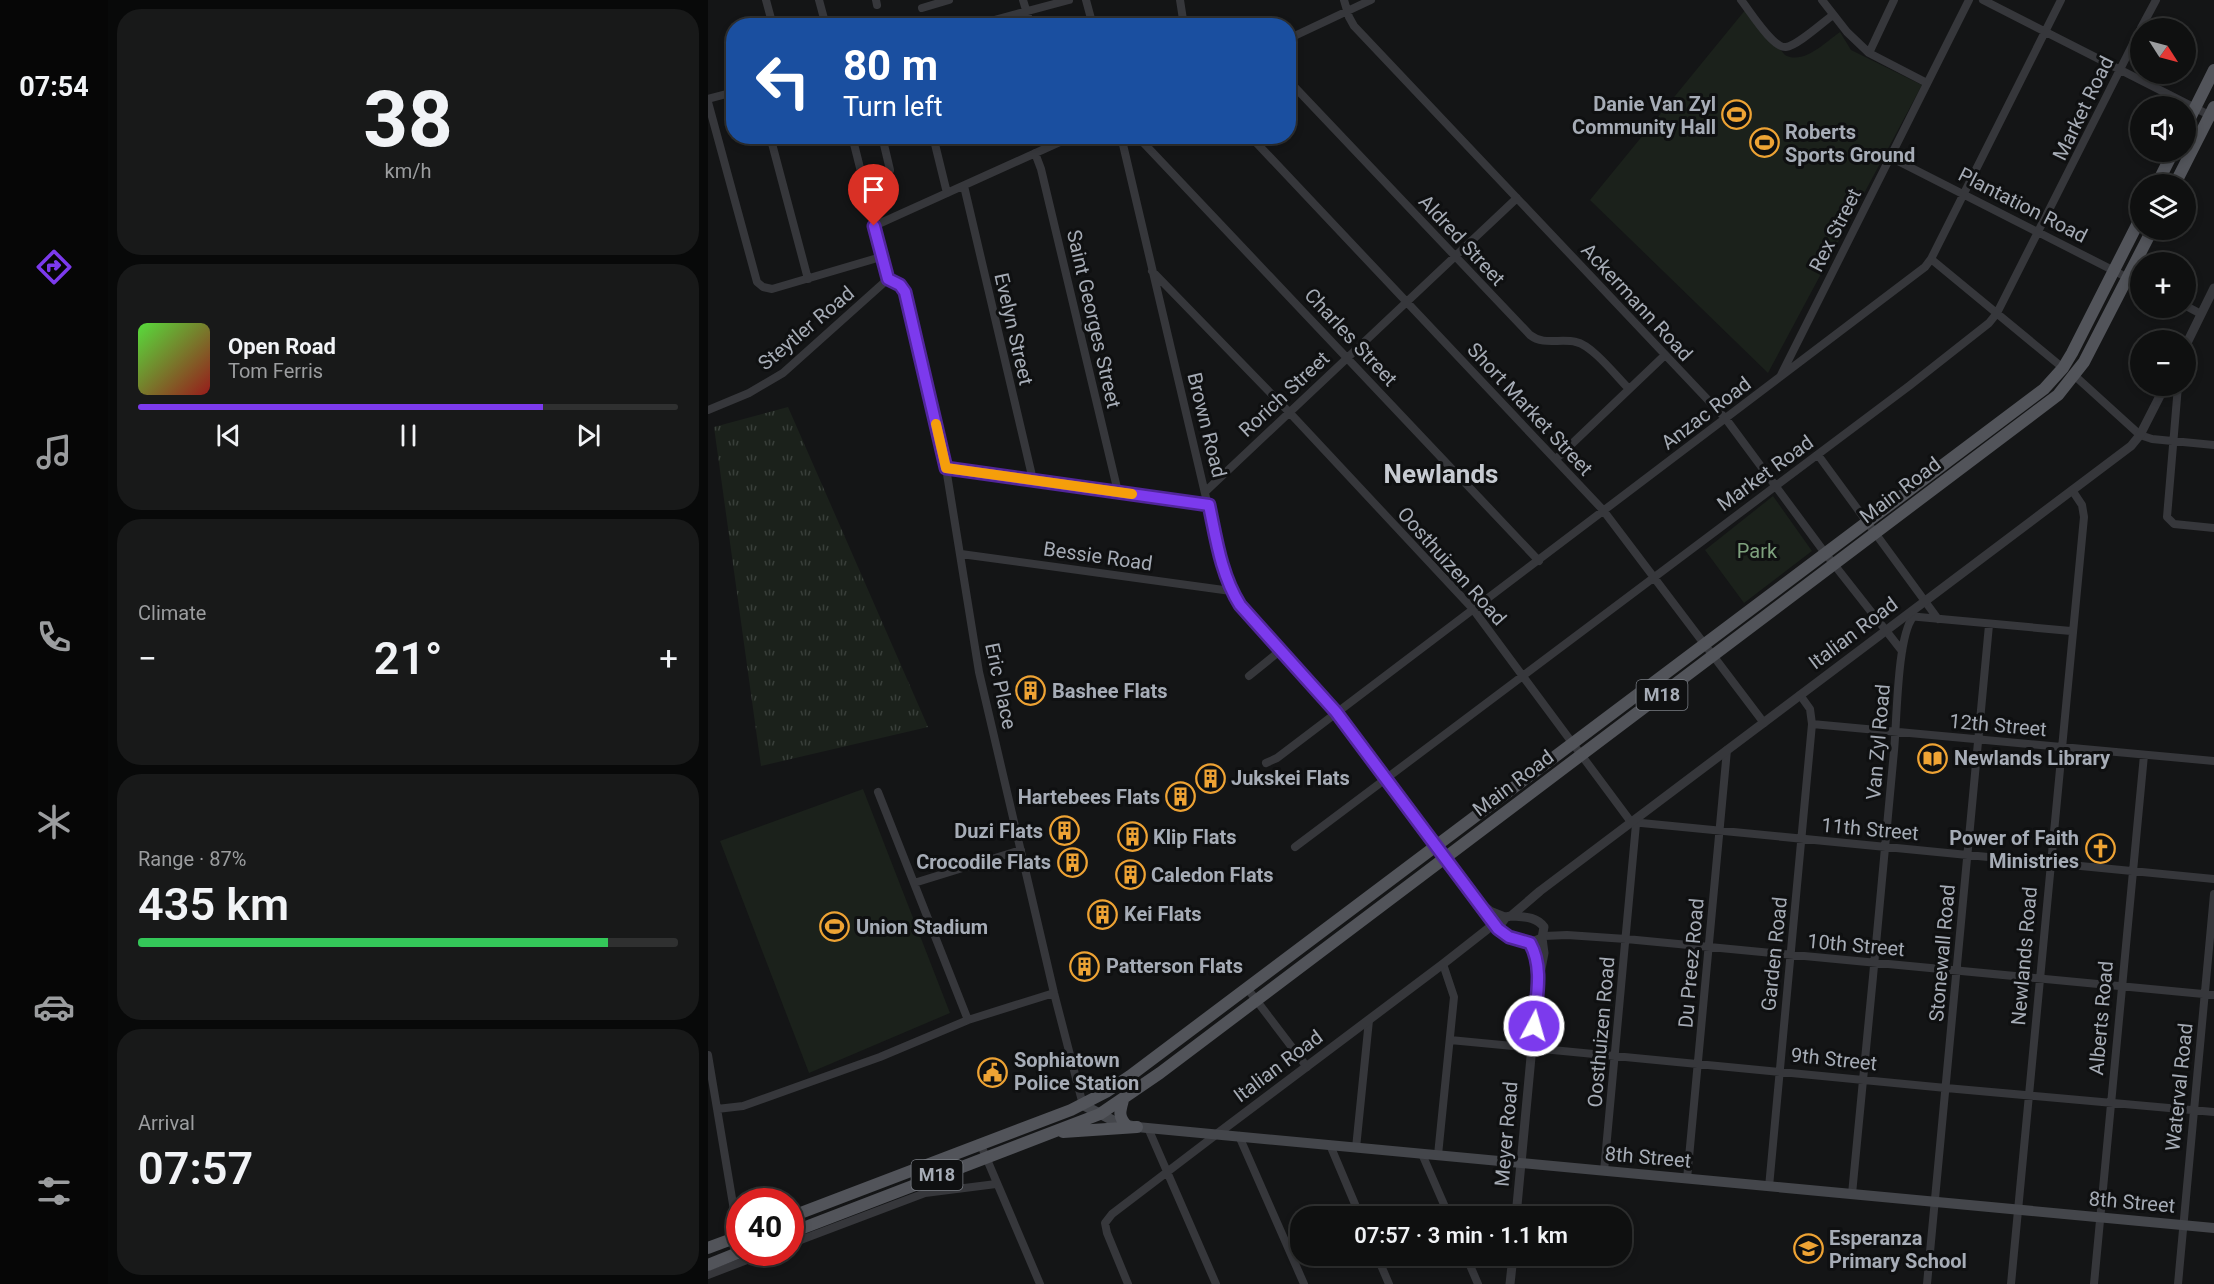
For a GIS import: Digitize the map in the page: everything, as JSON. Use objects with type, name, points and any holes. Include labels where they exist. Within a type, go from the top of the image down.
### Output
[{"type":"main road","points":[[2196,104],[2214,70]]},
{"type":"main road","points":[[2180,174],[2213,114]]},
{"type":"main road","name":"Main Road","points":[[804,1212],[1083,1105],[1130,1076],[2035,396],[2063,368],[2130,240]]},
{"type":"main road","name":"Main Road","points":[[804,1228],[1100,1114],[1123,1100],[2050,402],[2075,376],[2147,240]]},
{"type":"main road","points":[[1123,1100],[1119,1114],[1121,1119],[1137,1127]]},
{"type":"main road","name":"8th Street","points":[[1083,1105],[1100,1114],[1137,1127],[2214,1228]]},
{"type":"main road","points":[[1052,1132],[1137,1127]]},
{"type":"main road","points":[[708,1248],[726,1242]]},
{"type":"main road","points":[[708,1265],[726,1258]]},
{"type":"street","points":[[766,0],[771,18]]},
{"type":"street","points":[[819,0],[824,18]]},
{"type":"street","points":[[922,8],[949,0]]},
{"type":"street","points":[[1023,0],[1028,18]]},
{"type":"street","points":[[1001,18],[1069,0]]},
{"type":"street","points":[[1086,0],[1091,18]]},
{"type":"street","points":[[1180,0],[1183,18]]},
{"type":"street","name":"Ackermann Road","points":[[1344,0],[1354,26],[1725,419],[1885,632]]},
{"type":"street","points":[[1296,35],[1371,0]]},
{"type":"street","points":[[1742,0],[1773,42],[1782,47],[1792,45],[1833,15]]},
{"type":"street","points":[[1822,0],[1858,44],[1869,53],[1927,83]]},
{"type":"street","points":[[1869,53],[1894,0]]},
{"type":"street","name":"Rex Street","points":[[1779,379],[1968,0]]},
{"type":"street","points":[[1983,0],[2172,96]]},
{"type":"street","name":"Anzac Road","points":[[1266,763],[1277,758],[1539,561],[1603,510],[1920,271],[1931,259],[1965,194],[2061,0]]},
{"type":"street","name":"Market Road","points":[[2147,18],[2156,0]]},
{"type":"street","name":"Market Road","points":[[1295,847],[1985,327],[1997,313],[2040,233],[2130,51]]},
{"type":"street","name":"Aldred Street","points":[[1296,88],[1530,335],[1539,341],[1565,341],[1581,344],[1629,389]]},
{"type":"street","points":[[726,94],[708,100],[757,282],[772,289],[881,257]]},
{"type":"street","points":[[2196,109],[2213,114]]},
{"type":"street","points":[[772,144],[808,279]]},
{"type":"street","points":[[854,144],[888,279]]},
{"type":"street","points":[[884,144],[890,170]]},
{"type":"street","points":[[935,144],[947,193]]},
{"type":"street","points":[[874,226],[1055,144]]},
{"type":"street","name":"Brown Road","points":[[1123,144],[1219,553],[1231,591],[1240,605],[1336,712],[1494,924],[1505,934]]},
{"type":"street","name":"Charles Street","points":[[1145,144],[1539,561]]},
{"type":"street","name":"Short Market Street","points":[[1258,144],[1603,510],[1764,723]]},
{"type":"street","name":"Saint Georges Street","points":[[1035,153],[1041,169],[1118,492]]},
{"type":"street","name":"Plantation Road","points":[[1890,157],[2128,277]]},
{"type":"street","name":"Evelyn Street","points":[[963,186],[1033,480]]},
{"type":"street","name":"Rorich Street","points":[[1206,491],[1517,198]]},
{"type":"street","points":[[1931,259],[2063,368]]},
{"type":"street","name":"Oosthuizen Road","points":[[1152,271],[1289,412],[1473,609],[1581,756],[1634,823],[1626,939],[1604,1171]]},
{"type":"street","name":"Steytler Road","points":[[708,410],[749,393],[783,373],[888,279]]},
{"type":"street","name":"Eric Place","points":[[888,279],[900,285],[905,292],[946,468],[979,672],[1054,993],[1083,1105]]},
{"type":"street","points":[[2193,330],[2214,288]]},
{"type":"street","points":[[2196,311],[2201,314]]},
{"type":"street","points":[[1556,459],[1665,355]]},
{"type":"street","points":[[2075,376],[2140,435],[2152,439],[2214,445]]},
{"type":"street","name":"Italian Road","points":[[1128,1284],[1107,1233],[1105,1223],[1112,1214],[1494,924],[1507,918],[1800,695],[1909,616],[2131,446],[2140,435],[2160,396]]},
{"type":"street","points":[[2177,396],[2166,512],[2168,520],[2174,524],[2214,528]]},
{"type":"street","points":[[1818,455],[1938,618]]},
{"type":"street","points":[[946,468],[1209,505]]},
{"type":"street","name":"Newlands Road","points":[[2011,1284],[2071,631],[2084,517],[2082,505],[2072,489]]},
{"type":"street","name":"Bessie Road","points":[[961,554],[1231,591]]},
{"type":"street","points":[[1909,616],[2071,631]]},
{"type":"street","name":"Van Zyl Road","points":[[1852,1194],[1902,651],[1909,616]]},
{"type":"street","name":"Stonewall Road","points":[[1927,1284],[1989,625]]},
{"type":"street","points":[[1885,632],[1902,651]]},
{"type":"street","points":[[1249,676],[1281,650]]},
{"type":"street","points":[[1800,695],[1810,709],[1812,724]]},
{"type":"street","name":"12th Street","points":[[1812,724],[2214,761]]},
{"type":"street","name":"Garden Road","points":[[1769,1187],[1812,724]]},
{"type":"street","name":"Du Preez Road","points":[[1687,1179],[1727,750]]},
{"type":"street","name":"Alberts Road","points":[[2094,1284],[2144,755]]},
{"type":"street","points":[[878,792],[968,1020]]},
{"type":"street","name":"11th Street","points":[[1634,823],[2214,879]]},
{"type":"street","points":[[914,883],[1021,850]]},
{"type":"street","points":[[1540,891],[1531,907],[1542,930]]},
{"type":"street","name":"Brown Road","points":[[1471,893],[1491,911],[1507,918]]},
{"type":"street","name":"Waterval Road","points":[[2178,1284],[2214,894]]},
{"type":"street","points":[[1505,934],[1507,918],[1523,916],[1542,930]]},
{"type":"street","points":[[1530,943],[1542,930]]},
{"type":"street","name":"10th Street","points":[[1542,930],[1567,935],[2214,995]]},
{"type":"street","name":"Meyer Road","points":[[1538,983],[1543,962],[1542,930]]},
{"type":"street","name":"Italian Road","points":[[1465,947],[1488,934],[1505,934],[1530,943]]},
{"type":"street","name":"Meyer Road","points":[[1517,1206],[1538,983],[1537,956],[1530,943]]},
{"type":"street","points":[[1438,1155],[1454,997],[1443,964]]},
{"type":"street","points":[[1247,988],[1307,1067]]},
{"type":"street","points":[[717,1109],[743,1106],[880,1057],[968,1020],[1054,993]]},
{"type":"street","points":[[1356,1148],[1369,1020]]},
{"type":"street","name":"9th Street","points":[[1450,1040],[2214,1112]]},
{"type":"street","points":[[708,1055],[730,1188]]},
{"type":"street","points":[[1137,1127],[1167,1172],[1216,1284]]},
{"type":"street","points":[[1239,1136],[1304,1284]]},
{"type":"street","points":[[980,1143],[1040,1284]]},
{"type":"street","points":[[1330,1145],[1356,1206]]},
{"type":"street","points":[[1422,1154],[1445,1206]]},
{"type":"street","points":[[804,1239],[925,1193],[996,1184]]},
{"type":"street","points":[[708,1275],[731,1266]]},
{"type":"street","points":[[1381,1266],[1389,1284]]},
{"type":"street","points":[[1470,1266],[1478,1284]]},
{"type":"street","points":[[1510,1284],[1512,1266]]},
{"type":"green space","name":"Roberts Sports Ground","points":[[1746,9],[1785,55],[1799,57],[1807,55],[1840,32],[1851,50],[1922,85],[1768,373],[1590,200]]},
{"type":"green space","points":[[788,407],[928,727],[761,766],[714,427]]},
{"type":"green space","name":"Park","points":[[1773,496],[1812,551],[1744,603],[1705,550]]},
{"type":"green space","name":"Union Stadium","points":[[863,789],[950,1013],[809,1073],[720,841]]},
{"type":"slow traffic","points":[[936,424],[946,468],[1132,494]]},
{"type":"place","name":"Danie Van Zyl Community Hall","points":[[1737,115]]},
{"type":"place","name":"Roberts Sports Ground","points":[[1764,143]]},
{"type":"place","name":"Bashee Flats","points":[[1031,691]]},
{"type":"place","name":"Newlands Library","points":[[1933,758]]},
{"type":"place","name":"Jukskei Flats","points":[[1210,778]]},
{"type":"place","name":"Hartebees Flats","points":[[1181,797]]},
{"type":"place","name":"Duzi Flats","points":[[1064,831]]},
{"type":"place","name":"Klip Flats","points":[[1132,837]]},
{"type":"place","name":"Power of Faith Ministries","points":[[2100,849]]},
{"type":"place","name":"Crocodile Flats","points":[[1072,862]]},
{"type":"place","name":"Caledon Flats","points":[[1130,875]]},
{"type":"place","name":"Kei Flats","points":[[1103,914]]},
{"type":"place","name":"Union Stadium","points":[[835,927]]},
{"type":"place","name":"Patterson Flats","points":[[1085,966]]},
{"type":"place","name":"Sophiatown Police Station","points":[[993,1072]]},
{"type":"place","name":"Esperanza Primary School","points":[[1808,1249]]},
{"type":"district","name":"Newlands","points":[[1441,474]]},
{"type":"route","points":[[874,226],[888,279],[900,285],[905,292],[946,468],[1209,505],[1225,574],[1231,591],[1240,605],[1336,712],[1498,929],[1509,937],[1530,943],[1537,962],[1538,983],[1534,1026]]}]
